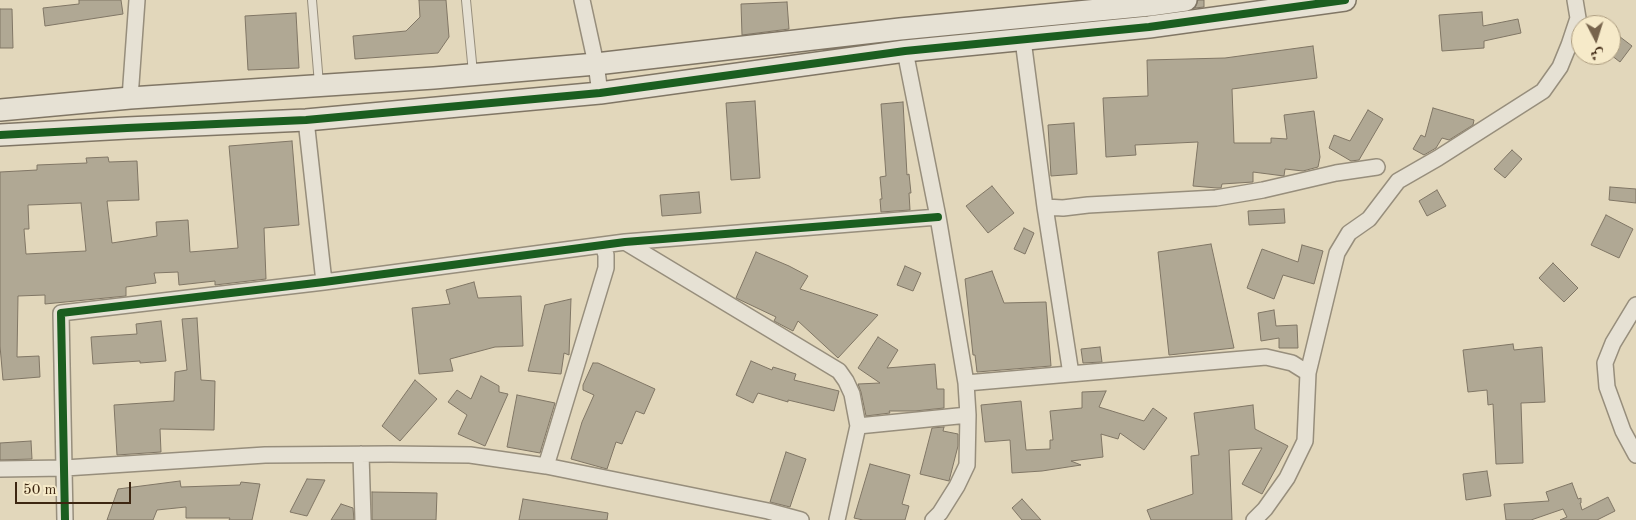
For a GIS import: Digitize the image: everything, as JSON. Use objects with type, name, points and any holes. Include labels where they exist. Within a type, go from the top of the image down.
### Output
[{"type":"street","points":[[127,128],[137,0]]},
{"type":"street","points":[[582,0],[596,64],[600,93]]},
{"type":"street","points":[[0,110],[130,98],[434,78],[596,64],[900,29],[1150,2],[1186,0]]},
{"type":"street","points":[[0,135],[306,120],[600,93],[905,51],[1149,27],[1345,0]]},
{"type":"street","points":[[1254,520],[1265,509],[1287,478],[1305,441],[1308,374],[1337,253],[1349,233],[1369,219],[1398,181],[1438,158],[1543,91],[1560,67],[1569,45],[1578,18],[1575,0]]},
{"type":"street","points":[[1022,40],[1071,374]]},
{"type":"street","points":[[905,51],[938,217],[966,383],[968,415],[967,465],[957,486],[940,513],[933,520]]},
{"type":"street","points":[[434,78],[437,108]]},
{"type":"street","points":[[306,120],[324,282]]},
{"type":"street","points":[[1045,207],[1063,208],[1216,198],[1263,190],[1336,173],[1377,167]]},
{"type":"street","points":[[65,520],[61,313],[324,282],[625,242],[938,217]]},
{"type":"street","points":[[625,242],[839,371],[852,394],[858,426],[837,520]]},
{"type":"street","points":[[546,466],[606,268],[606,255],[603,245]]},
{"type":"street","points":[[1636,305],[1605,363],[1607,387],[1623,432],[1636,455]]},
{"type":"street","points":[[966,383],[1266,357],[1292,363],[1308,374]]},
{"type":"street","points":[[858,426],[968,415]]},
{"type":"street","points":[[361,454],[363,520]]},
{"type":"street","points":[[0,469],[65,468],[265,455],[470,455],[546,466],[768,511],[801,520]]},
{"type":"lane","points":[[312,0],[320,86]]},
{"type":"lane","points":[[466,0],[473,74]]},
{"type":"building","points":[[79,0],[121,0],[123,14],[45,26],[43,8],[79,4]]},
{"type":"building","points":[[419,0],[446,0],[449,37],[438,53],[355,59],[353,36],[406,31],[420,17]]},
{"type":"building","points":[[1198,0],[1204,0],[1204,7],[1195,8]]},
{"type":"building","points":[[787,2],[789,29],[742,35],[741,4]]},
{"type":"building","points":[[0,9],[12,9],[13,48],[0,48]]},
{"type":"building","points":[[1482,12],[1483,26],[1518,19],[1521,33],[1484,41],[1484,48],[1442,51],[1439,15]]},
{"type":"building","points":[[296,13],[299,68],[248,70],[245,16]]},
{"type":"building","points":[[1621,38],[1632,46],[1621,61]]},
{"type":"building","points":[[1313,46],[1317,78],[1232,89],[1234,143],[1271,143],[1271,138],[1287,139],[1284,115],[1314,111],[1320,157],[1318,167],[1303,171],[1285,169],[1284,176],[1253,172],[1253,182],[1222,184],[1221,188],[1217,188],[1193,186],[1198,142],[1135,145],[1136,155],[1106,157],[1103,98],[1148,96],[1147,60],[1225,58]]},
{"type":"building","points":[[755,101],[760,178],[731,180],[726,103]]},
{"type":"building","points":[[903,102],[907,175],[909,174],[911,193],[909,193],[910,210],[881,212],[880,177],[886,176],[881,104]]},
{"type":"building","points":[[1433,108],[1474,120],[1473,125],[1449,140],[1442,138],[1436,148],[1424,155],[1413,149],[1421,135],[1425,137]]},
{"type":"building","points":[[1368,110],[1383,119],[1359,160],[1351,161],[1329,148],[1334,135],[1350,141]]},
{"type":"building","points":[[1074,123],[1077,174],[1051,176],[1048,125]]},
{"type":"building","points":[[292,141],[299,225],[264,228],[266,279],[215,285],[215,281],[179,285],[178,272],[154,273],[156,283],[126,287],[126,296],[45,304],[45,295],[18,296],[17,357],[39,356],[40,377],[3,380],[0,346],[0,172],[37,170],[37,165],[87,163],[86,158],[108,157],[109,162],[137,161],[139,200],[107,201],[112,243],[157,236],[156,222],[188,220],[190,252],[238,248],[229,146]],"holes":[[[81,203],[86,251],[26,254],[24,229],[29,229],[28,205]]]},
{"type":"building","points":[[1512,150],[1522,159],[1505,178],[1494,169]]},
{"type":"building","points":[[992,186],[1014,213],[988,233],[966,206]]},
{"type":"building","points":[[1610,187],[1636,189],[1636,203],[1609,200]]},
{"type":"building","points":[[1437,190],[1446,206],[1427,216],[1419,201]]},
{"type":"building","points":[[699,192],[701,213],[662,216],[660,195]]},
{"type":"building","points":[[1284,209],[1285,223],[1249,225],[1248,211]]},
{"type":"building","points":[[1606,215],[1633,229],[1619,258],[1591,245]]},
{"type":"building","points":[[1024,228],[1034,233],[1025,254],[1014,249]]},
{"type":"building","points":[[1211,244],[1234,348],[1169,355],[1158,252]]},
{"type":"building","points":[[1302,245],[1323,251],[1314,284],[1283,275],[1274,299],[1247,288],[1262,249],[1298,262]]},
{"type":"building","points":[[756,252],[808,276],[800,289],[878,315],[838,358],[798,321],[793,331],[774,321],[776,317],[736,298]]},
{"type":"building","points":[[1553,263],[1578,288],[1564,302],[1539,278]]},
{"type":"building","points":[[905,266],[921,273],[913,291],[897,285]]},
{"type":"building","points":[[992,271],[1004,303],[1046,302],[1051,366],[977,372],[975,355],[973,355],[965,279]]},
{"type":"building","points":[[474,282],[478,298],[521,296],[523,346],[495,347],[450,359],[453,371],[419,374],[412,308],[450,304],[446,290]]},
{"type":"building","points":[[571,299],[569,355],[564,353],[561,374],[528,371],[545,305]]},
{"type":"building","points":[[1274,310],[1276,326],[1297,325],[1298,348],[1279,348],[1279,338],[1261,341],[1258,313]]},
{"type":"building","points":[[197,318],[201,380],[215,381],[214,430],[160,429],[161,452],[117,455],[114,405],[174,401],[175,372],[187,370],[182,319]]},
{"type":"building","points":[[161,321],[166,361],[93,364],[91,337],[137,334],[136,324]]},
{"type":"building","points":[[878,337],[898,350],[887,368],[935,364],[937,389],[944,389],[944,408],[889,411],[890,413],[866,416],[858,384],[880,383],[858,368]]},
{"type":"building","points":[[1513,344],[1514,350],[1542,347],[1545,402],[1521,403],[1523,463],[1496,464],[1493,404],[1488,405],[1487,390],[1468,392],[1463,350]]},
{"type":"building","points":[[1100,347],[1102,362],[1083,363],[1081,349]]},
{"type":"building","points":[[751,361],[772,370],[773,367],[796,374],[794,380],[839,391],[834,411],[788,400],[788,402],[758,393],[753,403],[736,395]]},
{"type":"building","points":[[593,363],[598,363],[655,389],[644,414],[636,411],[622,444],[616,442],[607,469],[571,459],[582,422],[594,395],[583,390],[583,385]]},
{"type":"building","points":[[481,376],[499,386],[499,392],[508,394],[485,446],[458,434],[467,415],[448,402],[457,390],[471,399]]},
{"type":"building","points":[[415,380],[437,399],[400,441],[382,426]]},
{"type":"building","points":[[1106,391],[1099,407],[1144,421],[1153,408],[1167,418],[1144,450],[1120,433],[1118,439],[1101,434],[1103,457],[1071,461],[1081,465],[1012,473],[1010,440],[985,442],[981,405],[1021,401],[1026,450],[1050,449],[1050,440],[1053,440],[1050,411],[1082,408],[1082,392]]},
{"type":"building","points":[[517,395],[555,403],[540,453],[507,447]]},
{"type":"building","points":[[1253,405],[1255,429],[1288,446],[1262,494],[1242,484],[1262,448],[1229,450],[1232,520],[1151,520],[1147,510],[1193,494],[1191,456],[1199,455],[1194,413]]},
{"type":"building","points":[[944,427],[943,431],[958,434],[958,446],[949,481],[920,474],[932,428]]},
{"type":"building","points":[[31,441],[32,459],[0,460],[0,443]]},
{"type":"building","points":[[786,452],[806,459],[790,507],[770,502]]},
{"type":"building","points":[[870,464],[910,475],[902,504],[909,506],[905,520],[863,520],[854,518]]},
{"type":"building","points":[[1487,471],[1491,496],[1466,500],[1463,474]]},
{"type":"building","points":[[307,479],[325,480],[307,516],[290,512]]},
{"type":"building","points":[[180,481],[181,487],[240,485],[241,482],[260,484],[252,520],[186,518],[186,507],[157,510],[153,520],[107,520],[118,489]]},
{"type":"building","points":[[1572,483],[1578,499],[1581,498],[1582,510],[1608,497],[1615,511],[1597,520],[1560,520],[1567,517],[1563,509],[1531,520],[1506,520],[1504,504],[1549,501],[1546,492]]},
{"type":"building","points":[[372,492],[437,493],[436,520],[372,520]]},
{"type":"building","points":[[523,499],[608,513],[607,520],[519,520]]},
{"type":"building","points":[[1022,499],[1041,520],[1022,520],[1012,508]]},
{"type":"building","points":[[341,504],[353,508],[354,520],[331,520]]},
{"type":"cycle path","points":[[0,135],[306,120],[600,93],[905,51],[1149,27],[1345,0]]},
{"type":"cycle path","points":[[65,520],[61,313],[324,282],[625,242],[938,217]]}]
